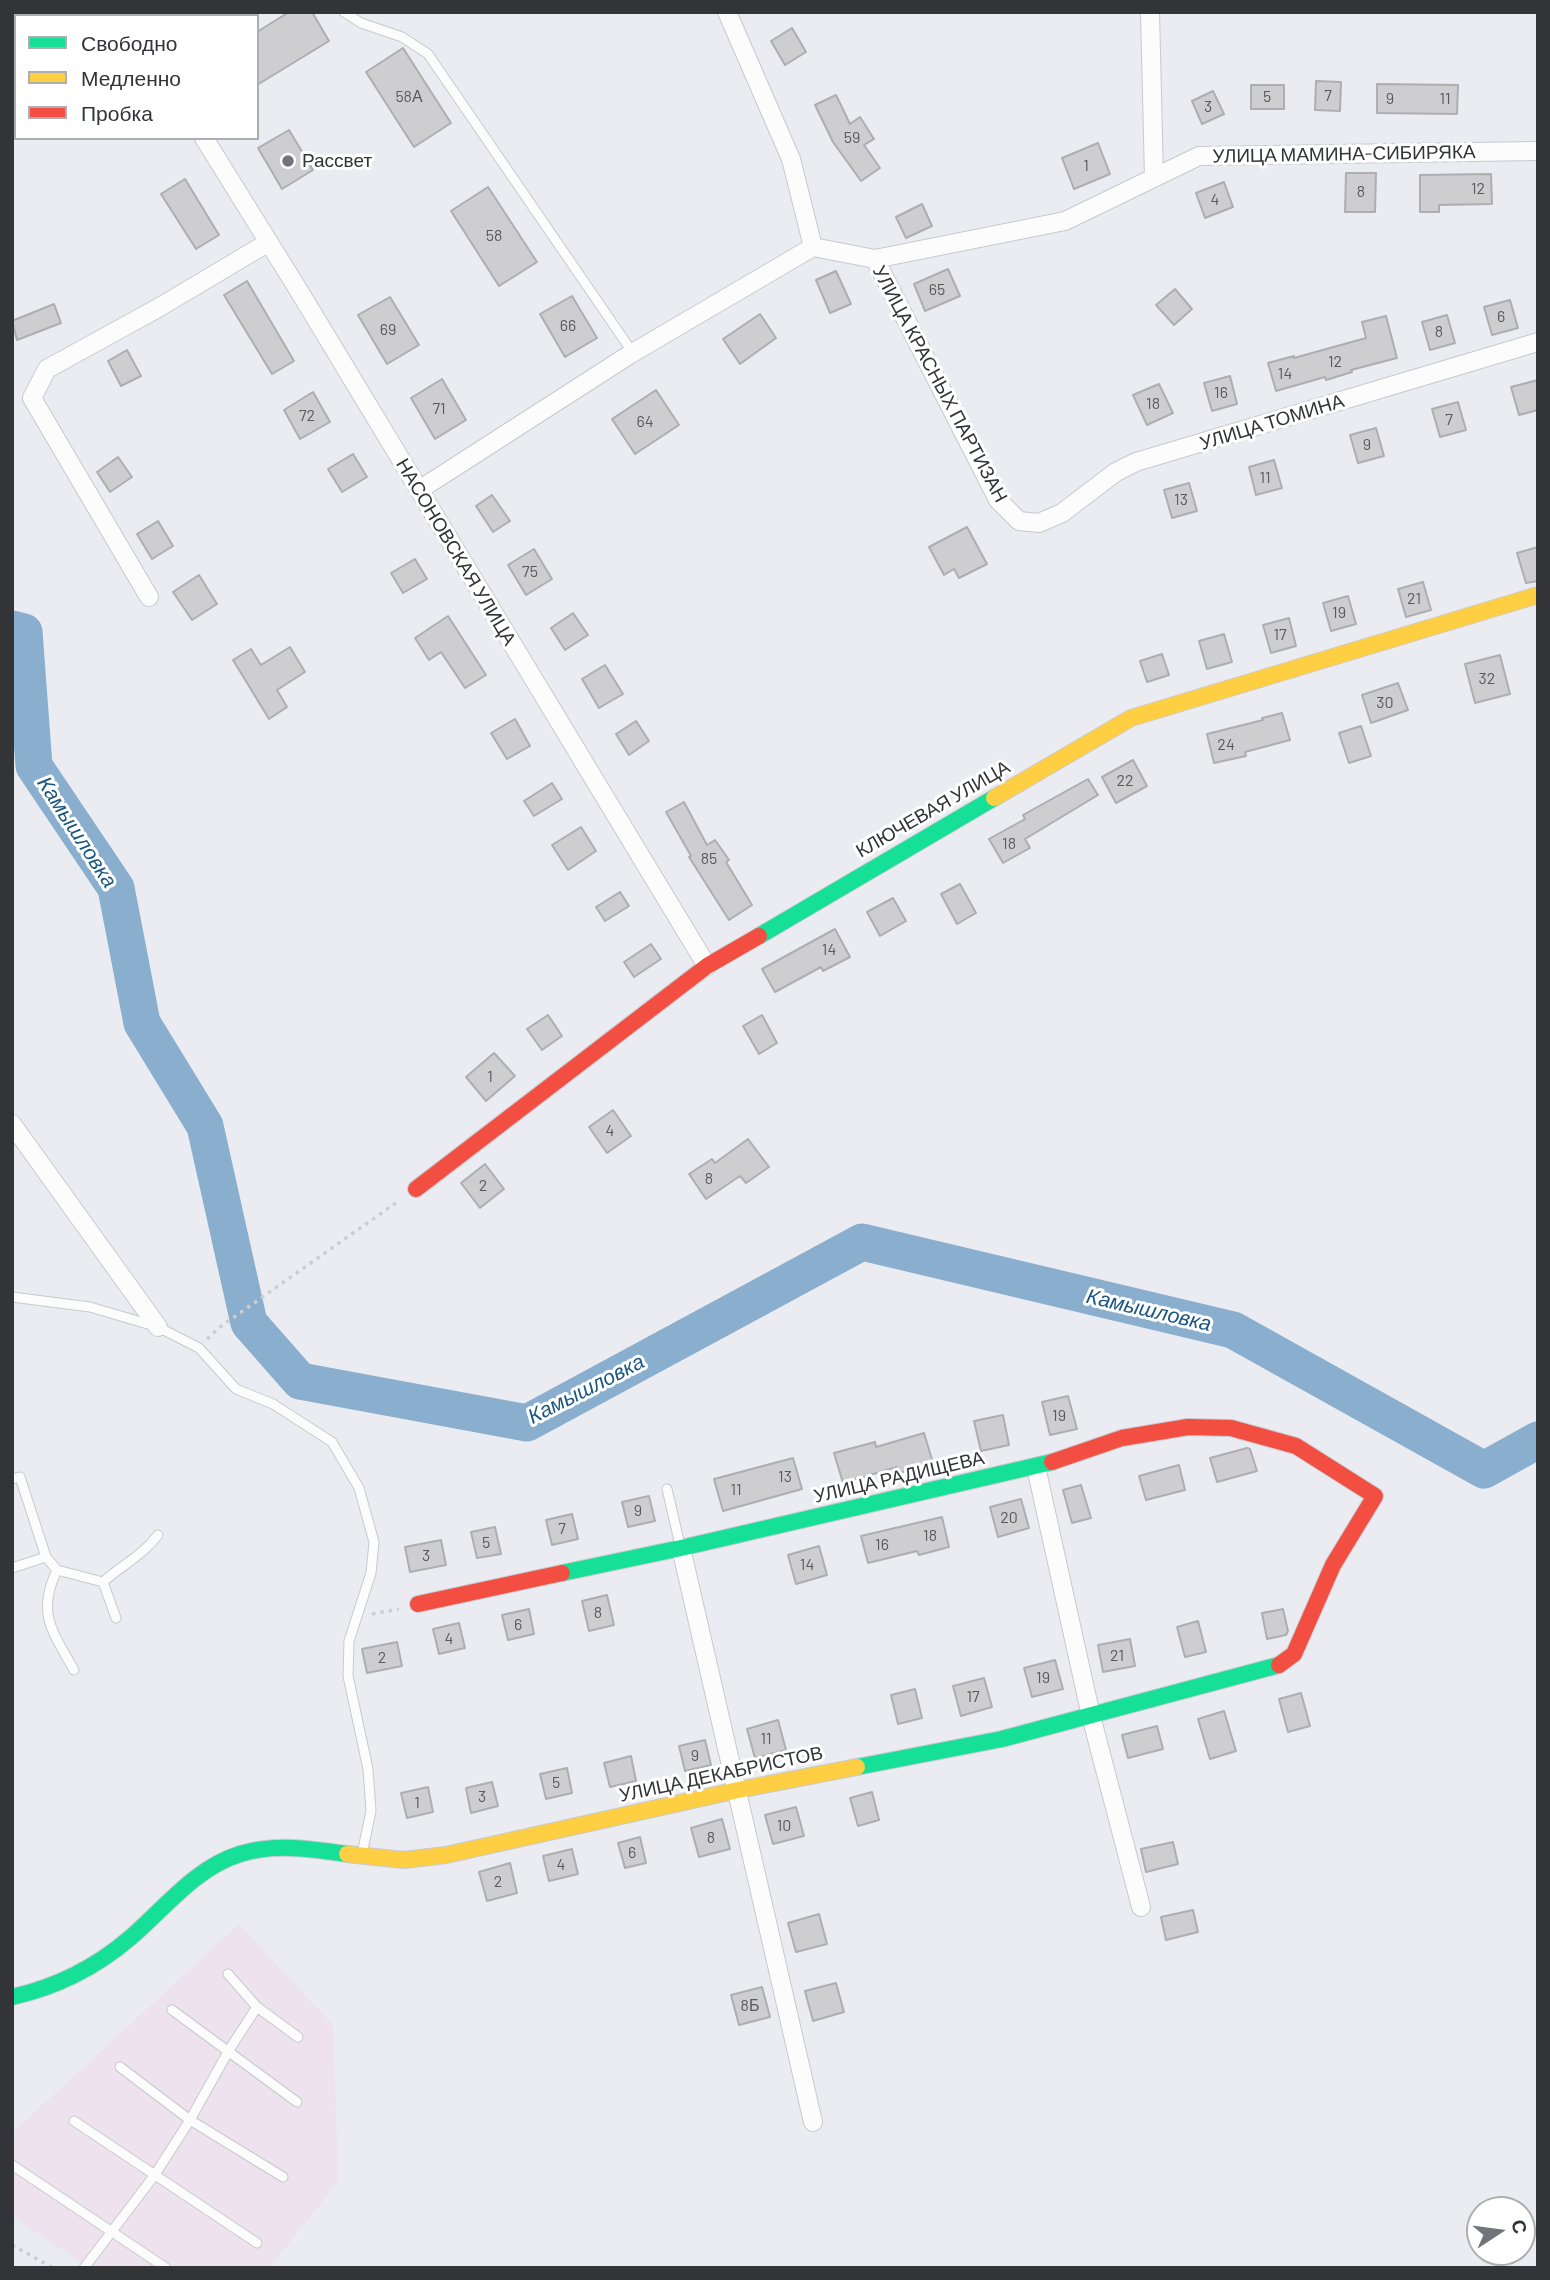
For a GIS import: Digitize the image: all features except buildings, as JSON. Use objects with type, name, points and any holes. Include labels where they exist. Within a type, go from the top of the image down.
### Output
[{"type":"street","points":[[419,490],[633,353],[813,247],[791,159],[727,12]]},
{"type":"street","points":[[1150,12],[1154,178]]},
{"type":"street","name":"НАСОНОВСКАЯ УЛИЦА","points":[[205,140],[707,966]]},
{"type":"street","name":"УЛИЦА МАМИНА-СИБИРЯКА","points":[[875,259],[1065,221],[1199,156],[1538,151]]},
{"type":"street","points":[[149,597],[32,398],[47,369],[158,308],[269,242]]},
{"type":"street","name":"УЛИЦА КРАСНЫХ ПАРТИЗАН","points":[[813,247],[875,259],[998,500],[1019,521]]},
{"type":"street","name":"УЛИЦА ТОМИНА","points":[[1019,521],[1039,523],[1062,513],[1116,472],[1136,462],[1538,342]]},
{"type":"street","name":"КЛЮЧЕВАЯ УЛИЦА","points":[[416,1189],[707,966],[1131,718],[1538,595]]},
{"type":"street","points":[[12,1124],[158,1327]]},
{"type":"street","name":"УЛИЦА РАДИЩЕВА","points":[[418,1604],[681,1548],[1036,1467],[1122,1438],[1188,1427],[1231,1428],[1296,1446],[1375,1496]]},
{"type":"street","points":[[1036,1467],[1091,1716],[1141,1907]]},
{"type":"street","name":"УЛИЦА ДЕКАБРИСТОВ","points":[[12,1997],[65,1981],[94,1966],[120,1947],[183,1888],[216,1865],[240,1854],[263,1849],[293,1848],[403,1860],[446,1855],[738,1790],[1002,1739],[1276,1667],[1294,1654],[1334,1565],[1375,1496]]},
{"type":"street","points":[[681,1548],[813,2122]]},
{"type":"lane","points":[[344,12],[361,23],[402,37],[428,54],[633,353]]},
{"type":"lane","points":[[12,1297],[90,1307],[158,1327],[199,1348],[236,1389],[273,1404],[332,1441],[359,1488],[374,1542],[371,1573],[349,1641],[348,1676],[368,1769],[371,1811],[361,1855]]},
{"type":"lane","points":[[12,1479],[20,1478],[46,1558],[57,1570],[103,1582]]},
{"type":"lane","points":[[667,1489],[681,1548]]},
{"type":"lane","points":[[103,1582],[121,1565],[146,1552],[158,1535]]},
{"type":"lane","points":[[12,1567],[46,1558]]},
{"type":"lane","points":[[57,1570],[48,1589],[47,1611],[51,1628],[74,1670]]},
{"type":"lane","points":[[103,1582],[116,1618]]},
{"type":"lane","points":[[228,1974],[257,2007],[298,2037]]},
{"type":"lane","points":[[84,2268],[154,2176],[257,2007]]},
{"type":"lane","points":[[172,2010],[297,2102]]},
{"type":"lane","points":[[120,2067],[190,2120],[284,2177]]},
{"type":"lane","points":[[74,2121],[257,2243]]},
{"type":"lane","points":[[12,2165],[166,2268]]},
{"type":"path","points":[[220,1327],[416,1189]]},
{"type":"path","points":[[357,1617],[418,1604]]},
{"type":"path","points":[[12,2245],[53,2268]]},
{"type":"shaded area","points":[[239,1924],[333,2025],[338,2182],[269,2268],[90,2268],[12,2216],[12,2133]]},
{"type":"waterway","name":"Камышловка","points":[[12,629],[24,632],[34,766],[116,888],[142,1023],[205,1126],[249,1323],[300,1381],[527,1423],[862,1242],[1233,1330],[1484,1470],[1538,1440]]},
{"type":"traffic: fast","points":[[759,936],[994,798]]},
{"type":"traffic: fast","points":[[562,1573],[1052,1462]]},
{"type":"traffic: fast","points":[[857,1767],[1002,1739],[1279,1665]]},
{"type":"traffic: fast","points":[[12,1997],[60,1982],[103,1958],[130,1938],[181,1890],[224,1860],[253,1851],[280,1848],[347,1854]]},
{"type":"traffic: slow","points":[[994,798],[1131,718],[1538,595]]},
{"type":"traffic: slow","points":[[347,1854],[404,1860],[446,1855],[738,1790],[857,1767]]},
{"type":"traffic: jam","points":[[416,1189],[707,966],[759,936]]},
{"type":"traffic: jam","points":[[1052,1462],[1122,1438],[1188,1427],[1231,1428],[1296,1446],[1375,1496],[1333,1565],[1294,1654],[1279,1665]]},
{"type":"traffic: jam","points":[[418,1604],[562,1573]]},
{"type":"place","name":"Рассвет","points":[[288,161]]}]
